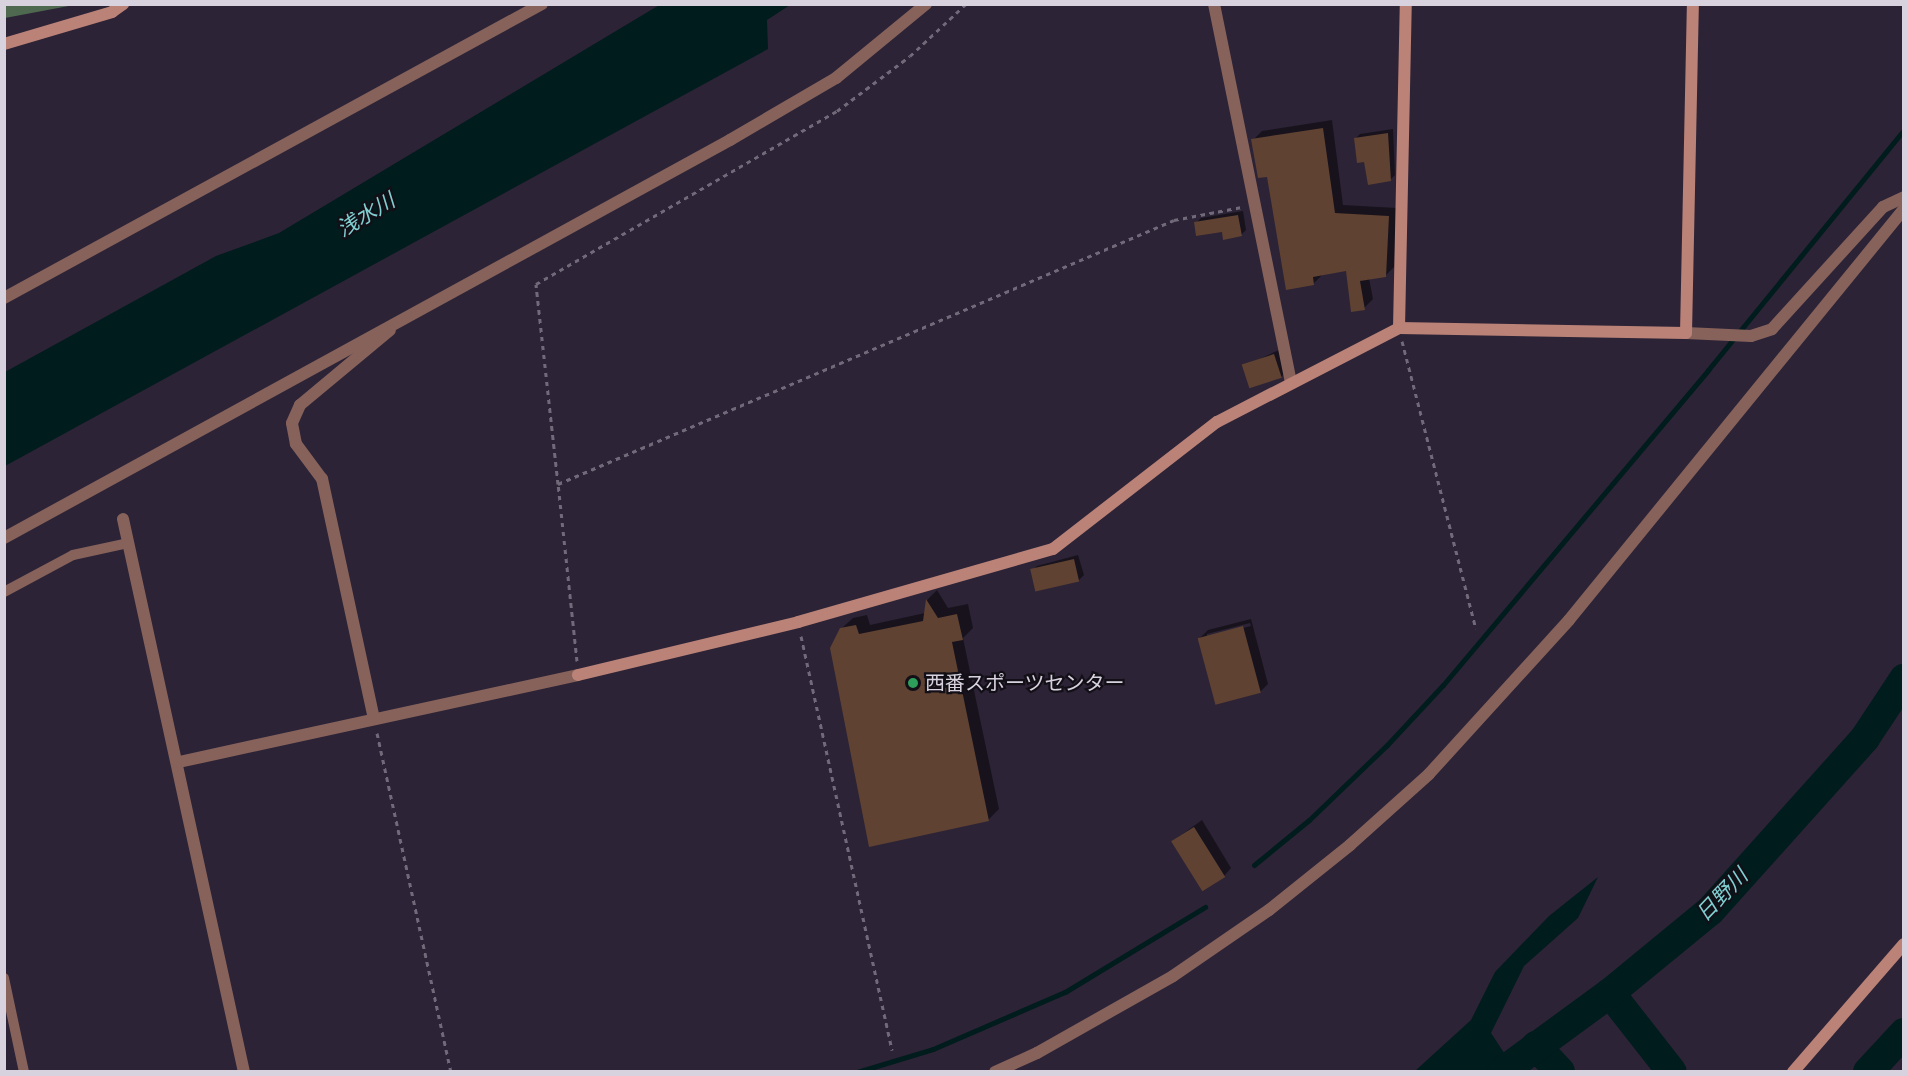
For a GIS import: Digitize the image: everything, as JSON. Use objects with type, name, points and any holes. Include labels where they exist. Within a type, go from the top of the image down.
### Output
[{"type":"street","points":[[4,44],[112,12],[123,4]]},
{"type":"street","points":[[4,298],[542,4]]},
{"type":"street","points":[[4,538],[397,323],[836,78],[926,4]]},
{"type":"street","points":[[1214,4],[1291,383]]},
{"type":"street","points":[[1399,328],[1406,4]]},
{"type":"street","points":[[1686,333],[1693,4]]},
{"type":"street","points":[[178,762],[578,675],[798,622],[1053,549],[1217,422],[1399,328],[1751,336],[1772,329],[1883,207],[1904,197]]},
{"type":"street","points":[[995,1071],[1037,1053],[1163,981],[1240,929],[1350,845],[1430,774],[1569,620],[1904,209]]},
{"type":"street","points":[[374,719],[322,479],[296,444],[292,423],[300,405],[374,348],[397,323]]},
{"type":"street","points":[[123,519],[244,1071]]},
{"type":"street","points":[[1793,1071],[1904,944]]},
{"type":"lane","points":[[4,592],[73,555],[128,543]]},
{"type":"lane","points":[[4,978],[24,1071]]},
{"type":"path","points":[[578,675],[536,284],[837,111],[910,56],[966,4]]},
{"type":"path","points":[[558,484],[1174,220],[1253,205]]},
{"type":"path","points":[[1399,328],[1476,629]]},
{"type":"path","points":[[798,622],[892,1050]]},
{"type":"path","points":[[374,719],[451,1071]]},
{"type":"green space","points":[[5,4],[74,4],[74,5],[5,18]]},
{"type":"water","name":"浅水川","points":[[661,4],[790,5],[767,20],[768,49],[5,466],[5,372],[216,256],[279,233]]},
{"type":"water","points":[[1598,877],[1578,918],[1524,966],[1491,1033],[1516,1071],[1415,1071],[1471,1020],[1495,972],[1549,916]]},
{"type":"building","points":[[1323,128],[1335,213],[1389,216],[1386,277],[1360,281],[1365,310],[1351,312],[1346,271],[1313,277],[1314,285],[1286,290],[1267,177],[1258,178],[1251,139]]},
{"type":"building","points":[[1388,133],[1391,181],[1368,185],[1364,162],[1357,163],[1354,138]]},
{"type":"building","points":[[1238,215],[1242,236],[1223,240],[1222,232],[1196,236],[1194,222]]},
{"type":"building","points":[[1274,354],[1282,378],[1249,388],[1242,365]]},
{"type":"building","points":[[1074,559],[1079,581],[1035,592],[1030,569]]},
{"type":"building","points":[[926,599],[938,618],[957,614],[963,640],[952,642],[989,821],[869,847],[830,648],[840,628],[856,625],[859,634],[923,621]]},
{"type":"building","points":[[1243,626],[1261,693],[1215,705],[1198,638]]},
{"type":"building","points":[[1194,827],[1225,877],[1202,891],[1171,841]]},
{"type":"waterway","points":[[1254,865],[1309,820],[1387,745],[1443,685],[1708,370],[1904,130]]},
{"type":"waterway","name":"日野川","points":[[1502,1072],[1610,993],[1710,911],[1865,738],[1904,679]]},
{"type":"waterway","points":[[857,1072],[933,1049],[1065,992],[1205,907]]},
{"type":"waterway","points":[[1610,993],[1672,1072]]},
{"type":"waterway","points":[[1868,1072],[1904,1033]]},
{"type":"waterway","points":[[1536,1046],[1560,1072]]},
{"type":"place","name":"西番スポーツセンター","points":[[913,683]]}]
